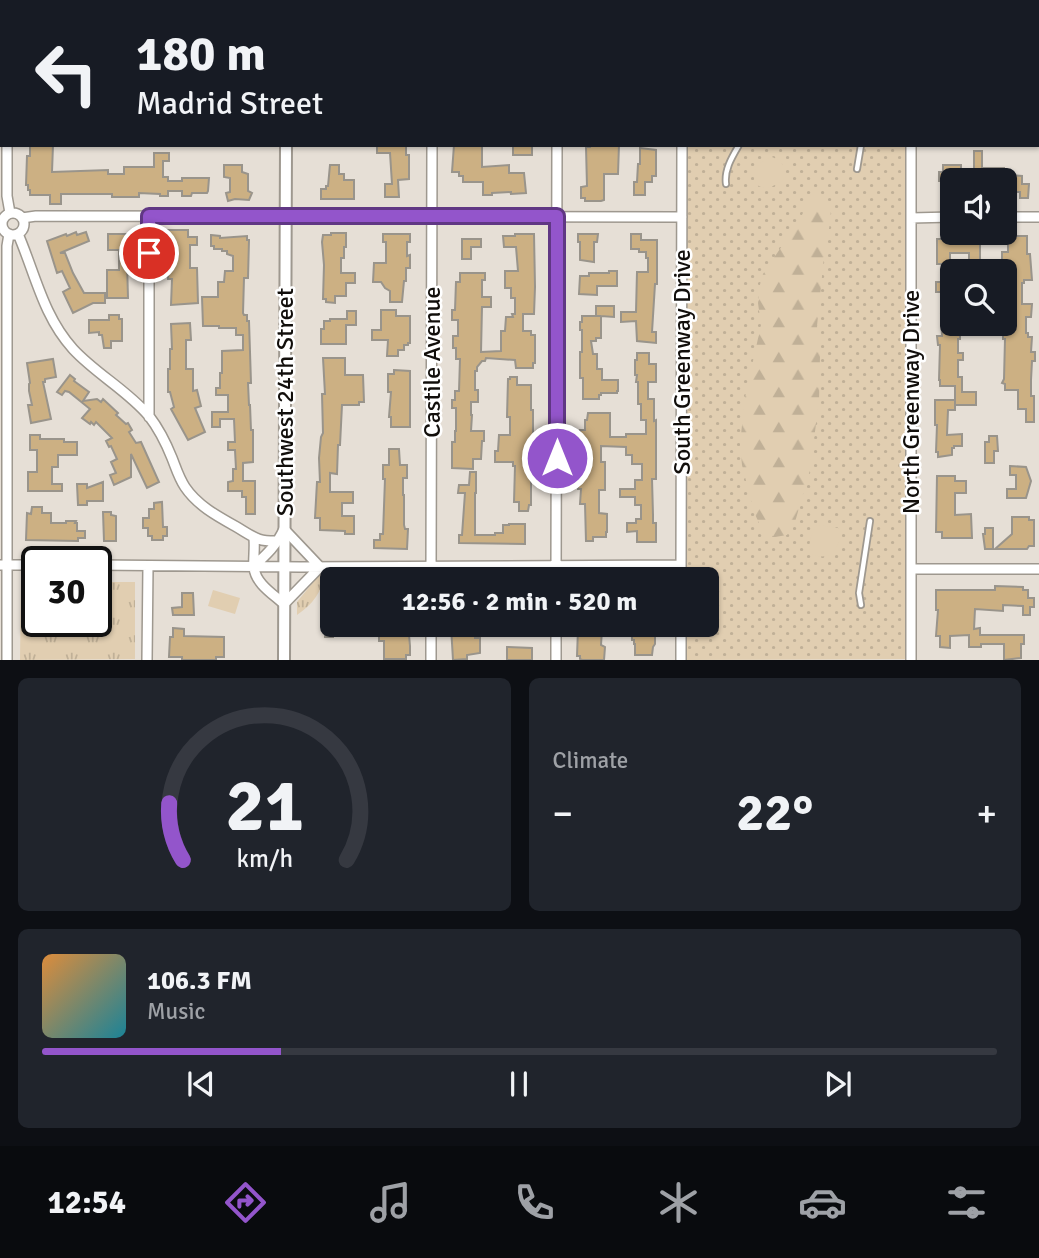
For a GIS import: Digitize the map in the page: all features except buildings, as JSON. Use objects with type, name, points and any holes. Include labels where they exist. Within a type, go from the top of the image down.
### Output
[{"type":"street","name":"Southwest 24th Street","points":[[284,660],[286,147]]},
{"type":"street","name":"Castile Avenue","points":[[431,566],[432,147]]},
{"type":"street","points":[[556,565],[557,147]]},
{"type":"street","name":"South Greenway Drive","points":[[681,565],[682,147]]},
{"type":"street","name":"North Greenway Drive","points":[[911,147],[911,660]]},
{"type":"street","points":[[5,153],[3,194],[10,213]]},
{"type":"street","points":[[7,660],[3,565],[3,401],[7,246],[13,234],[21,232],[24,225],[22,218],[10,213],[4,218],[3,229],[13,234],[46,308],[66,341],[81,357],[126,393],[149,417],[165,441],[182,482],[191,495],[213,513],[254,539],[279,541]]},
{"type":"street","points":[[149,216],[149,417]]},
{"type":"street","points":[[22,218],[682,217]]},
{"type":"street","points":[[911,218],[940,217]]},
{"type":"street","points":[[1017,217],[1039,217]]},
{"type":"street","points":[[253,567],[279,541],[284,529],[320,567]]},
{"type":"street","points":[[254,539],[256,551],[253,567],[256,575],[284,604],[320,567]]},
{"type":"street","points":[[3,565],[21,565]]},
{"type":"street","points":[[112,565],[681,565]]},
{"type":"street","points":[[147,660],[148,566]]},
{"type":"street","points":[[911,569],[1039,569]]},
{"type":"street","points":[[431,637],[431,660]]},
{"type":"street","points":[[556,637],[556,660]]},
{"type":"street","points":[[681,637],[681,660]]},
{"type":"lane","points":[[726,184],[727,170],[738,147]]},
{"type":"lane","points":[[857,170],[861,147]]},
{"type":"lane","points":[[861,605],[859,593],[870,521]]},
{"type":"green space","points":[[686,147],[907,147],[907,659],[685,660],[685,637],[719,637],[719,567],[685,567]]},
{"type":"green space","points":[[772,157],[781,161],[785,178],[774,186],[759,186],[754,175],[756,168]]},
{"type":"green space","points":[[815,196],[827,200],[831,208],[817,326],[820,356],[819,401],[810,470],[795,522],[787,535],[775,537],[763,532],[754,512],[742,465],[740,444],[745,397],[761,325],[758,303],[763,274],[807,204]]},
{"type":"green space","points":[[819,525],[838,528],[842,534],[835,550],[828,555],[810,554],[811,536]]},
{"type":"green space","points":[[319,575],[320,590],[316,597],[297,615],[297,602]]},
{"type":"green space","points":[[21,582],[21,637],[112,637],[112,582],[135,582],[135,659],[20,660]]},
{"type":"green space","points":[[213,590],[240,598],[235,614],[208,606]]},
{"type":"route","points":[[149,253],[149,216],[557,216],[557,458]]}]
